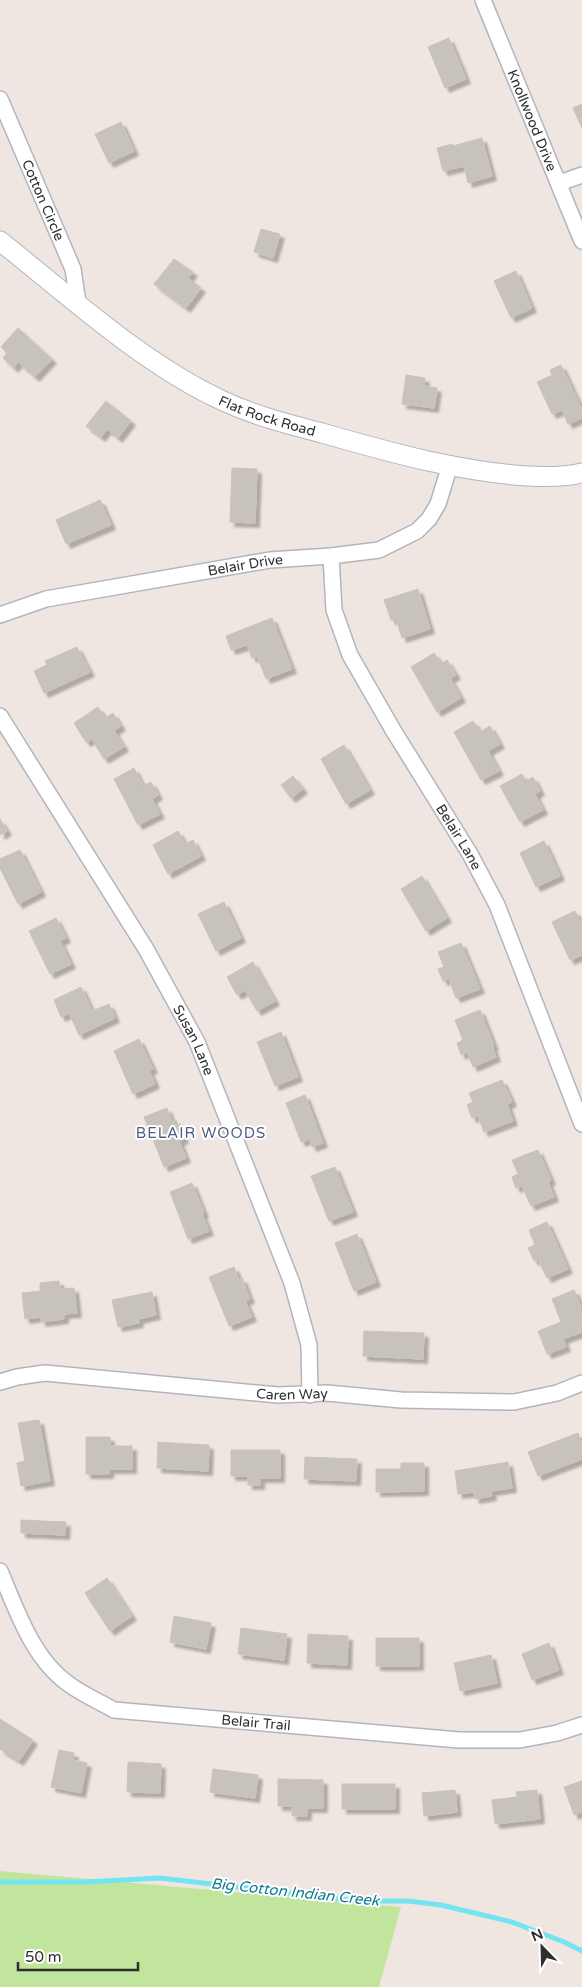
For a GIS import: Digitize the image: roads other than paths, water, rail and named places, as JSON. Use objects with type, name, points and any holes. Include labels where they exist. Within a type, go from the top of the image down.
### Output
[{"type":"street","name":"Knollwood Drive","points":[[483,0],[560,183],[582,241]]},
{"type":"street","name":"Cotton Circle","points":[[0,99],[73,270],[78,303]]},
{"type":"street","points":[[560,183],[582,175]]},
{"type":"street","name":"Flat Rock Road","points":[[0,241],[123,339],[185,380],[255,415],[398,454],[450,465],[546,476],[582,473]]},
{"type":"street","name":"Belair Drive","points":[[0,615],[46,599],[270,560],[331,556],[379,550],[417,531],[429,519],[438,504],[450,465]]},
{"type":"street","name":"Belair Lane","points":[[331,556],[334,610],[350,655],[393,730],[470,854],[497,905],[582,1124]]},
{"type":"street","name":"Susan Lane","points":[[0,716],[146,949],[197,1042],[292,1284],[309,1345],[310,1395]]},
{"type":"street","name":"Caren Way","points":[[0,1382],[17,1377],[45,1373],[278,1396],[327,1393],[401,1400],[514,1402],[557,1392],[582,1383]]},
{"type":"street","name":"Belair Trail","points":[[0,1572],[22,1624],[47,1663],[69,1685],[114,1710],[460,1740],[520,1740],[582,1725]]},
{"type":"waterway","name":"Big Cotton Indian Creek","points":[[0,1882],[86,1882],[160,1878],[356,1901],[408,1901],[441,1905],[512,1922],[582,1951]]},
{"type":"district","name":"BELAIR WOODS","points":[[201,1133]]}]
